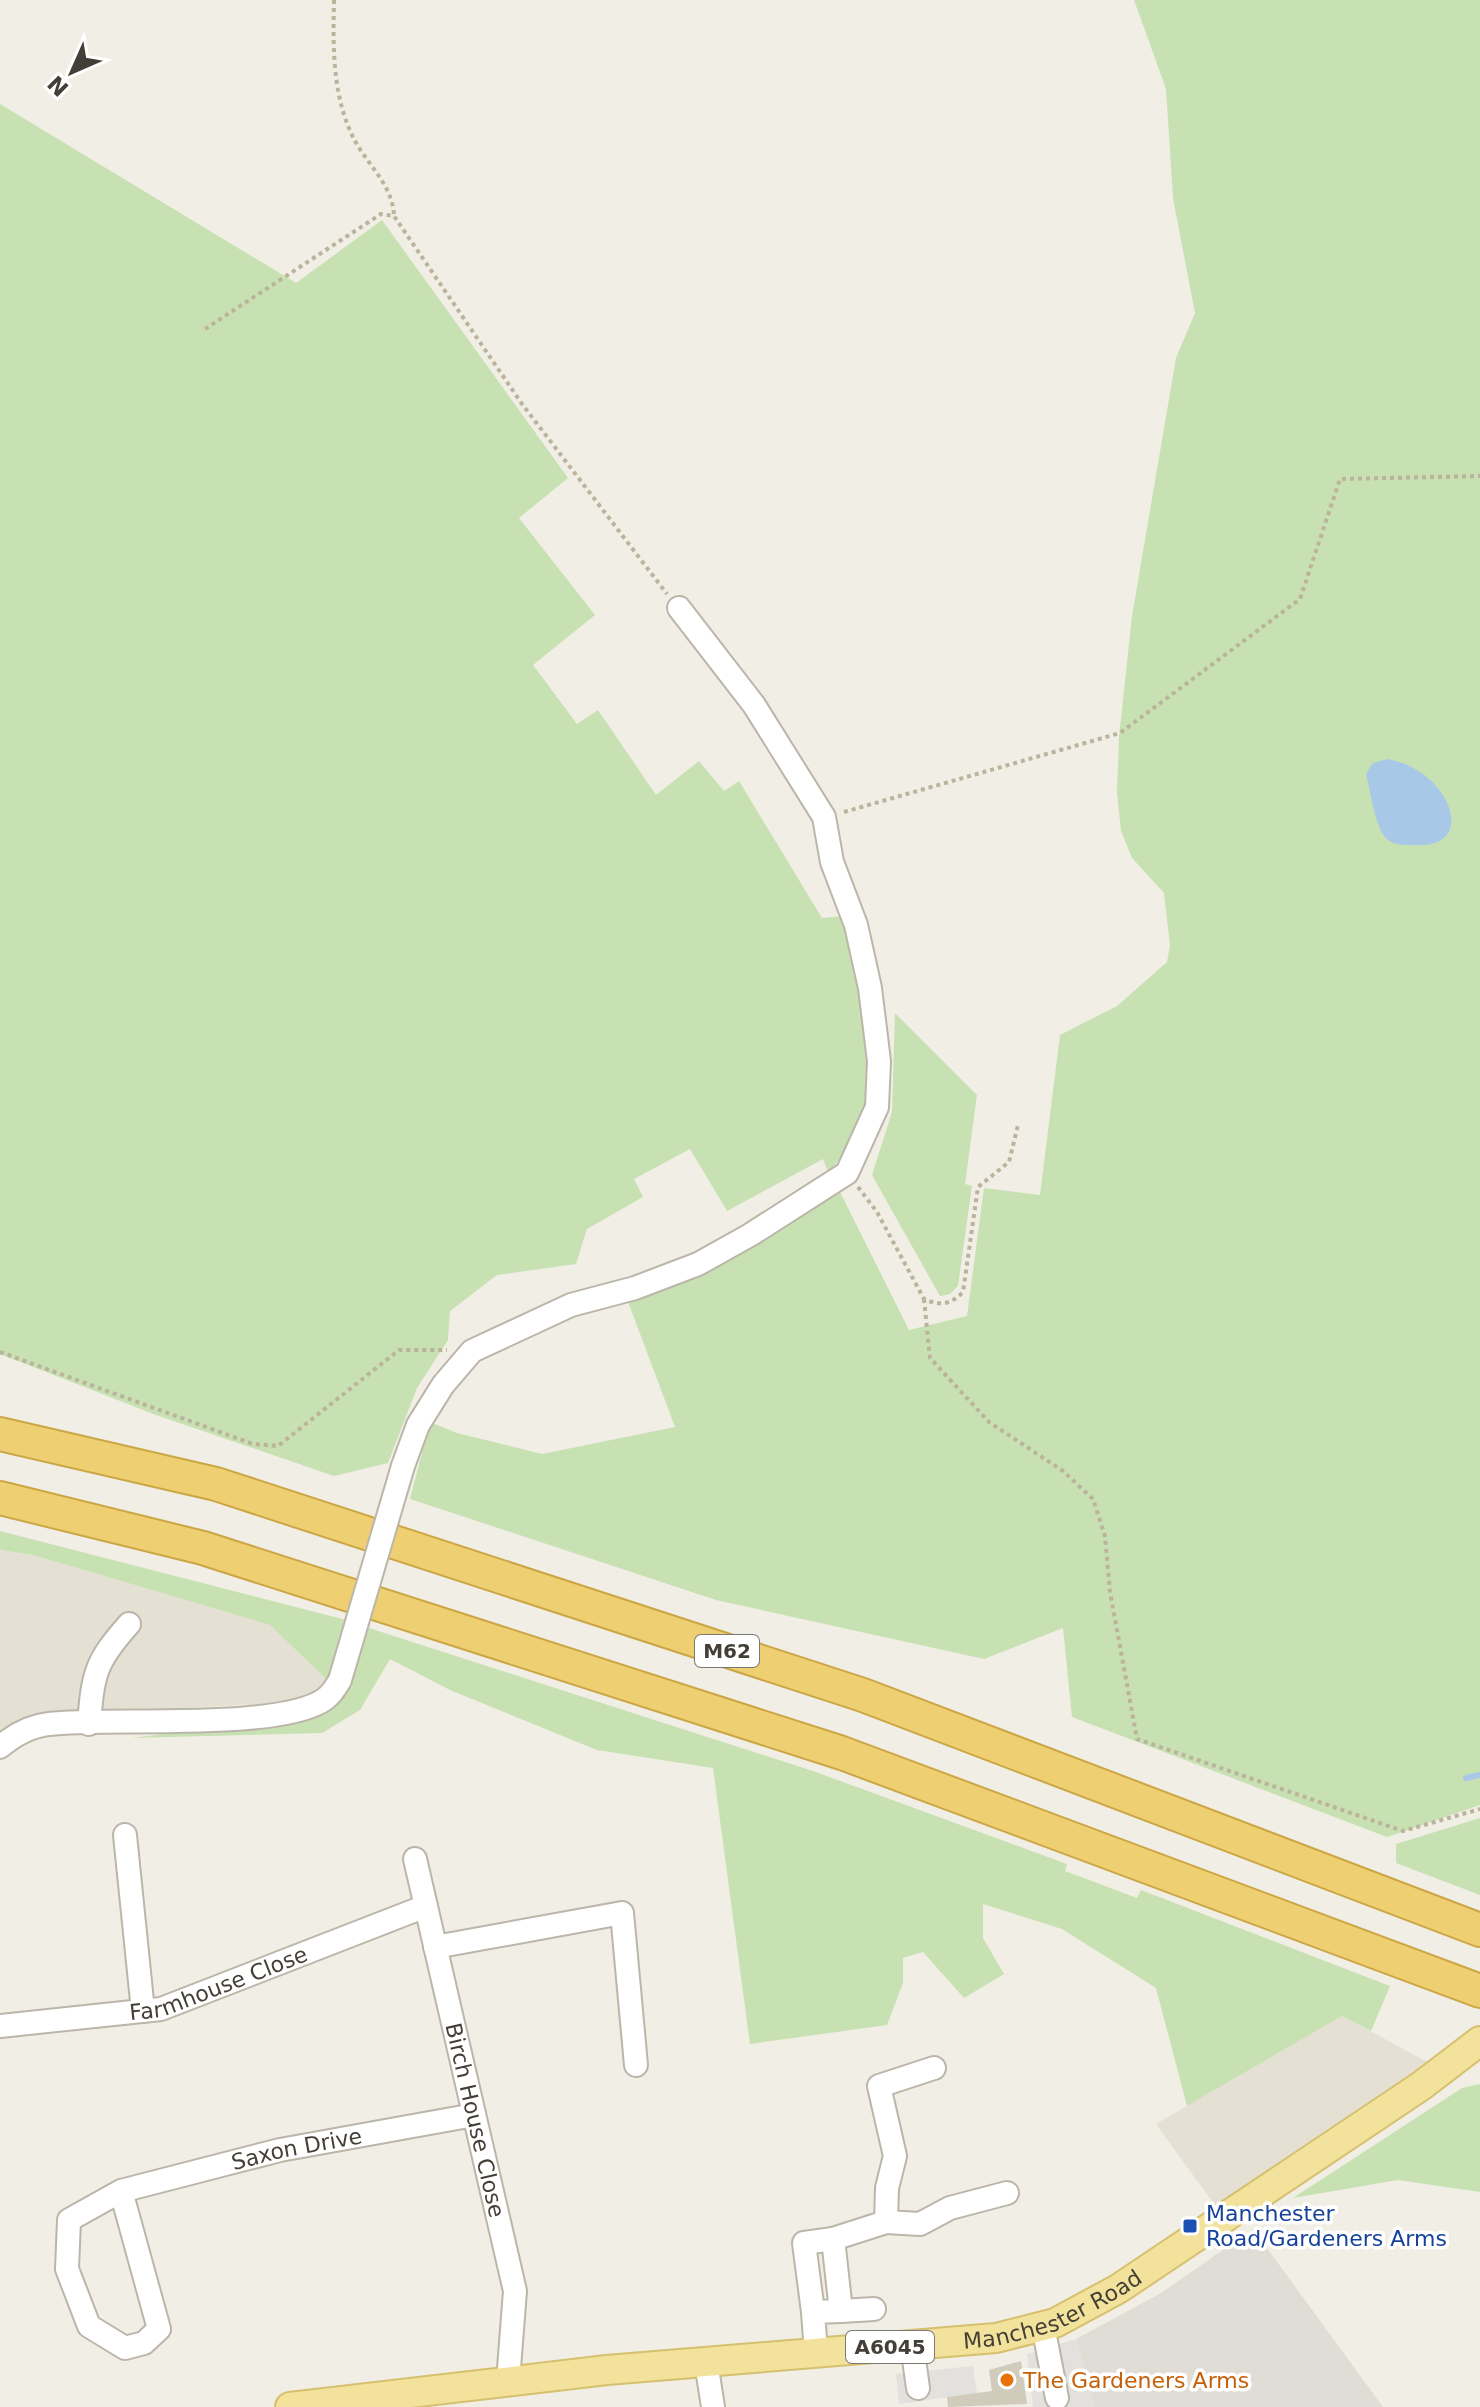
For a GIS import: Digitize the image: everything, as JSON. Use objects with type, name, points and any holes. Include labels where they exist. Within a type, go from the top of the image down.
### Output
[{"type":"highway","name":"M62","points":[[0,1434],[216,1484],[863,1695],[1480,1930]]},
{"type":"highway","points":[[0,1498],[203,1548],[842,1753],[1480,1991]]},
{"type":"main road","name":"Manchester Road","points":[[290,2407],[360,2403],[508,2381],[996,2338],[1043,2326],[1118,2289],[1476,2052]]},
{"type":"street","points":[[0,1747],[16,1733],[47,1724],[293,1711],[325,1699],[340,1680],[418,1425],[443,1385],[472,1351],[571,1305],[635,1288],[698,1264],[847,1173],[877,1107],[879,1061],[870,988],[856,925],[832,862],[824,817],[754,705],[679,608]]},
{"type":"street","points":[[89,1724],[93,1677],[107,1649],[129,1624]]},
{"type":"street","points":[[125,1835],[143,2011]]},
{"type":"street","name":"Birch House Close","points":[[415,1859],[515,2291],[508,2381]]},
{"type":"street","name":"Farmhouse Close","points":[[0,2026],[161,2009],[426,1906]]},
{"type":"street","points":[[435,1947],[622,1913],[636,2065]]},
{"type":"street","points":[[886,2222],[887,2188],[895,2156],[879,2086],[934,2068]]},
{"type":"street","name":"Saxon Drive","points":[[121,2191],[159,2329],[144,2343],[125,2348],[89,2326],[67,2269],[69,2220],[121,2191],[280,2150],[474,2115]]},
{"type":"street","points":[[816,2353],[804,2243],[833,2239],[886,2222],[920,2224],[958,2205],[1007,2193]]},
{"type":"street","points":[[833,2239],[841,2311]]},
{"type":"street","points":[[813,2312],[874,2309]]},
{"type":"street","points":[[1043,2326],[1057,2398]]},
{"type":"street","points":[[912,2345],[918,2388]]},
{"type":"street","points":[[706,2362],[713,2407]]},
{"type":"path","points":[[334,0],[332,51],[339,100],[353,136],[393,199],[394,216],[522,404],[679,608]]},
{"type":"path","points":[[205,329],[381,214],[394,216]]},
{"type":"path","points":[[824,817],[1120,733],[1300,599],[1340,479],[1480,476]]},
{"type":"path","points":[[924,1299],[937,1305],[954,1301],[963,1292],[978,1187],[1009,1162],[1018,1125]]},
{"type":"path","points":[[847,1173],[877,1212],[924,1299],[930,1358],[989,1422],[1063,1471],[1093,1499],[1105,1536],[1110,1592],[1137,1739],[1403,1831],[1480,1809]]},
{"type":"path","points":[[0,1352],[253,1444],[278,1446],[399,1350],[472,1351]]},
{"type":"shaded area","points":[[0,1550],[33,1555],[270,1625],[328,1681],[309,1698],[292,1702],[27,1717],[0,1736]]},
{"type":"shaded area","points":[[1342,2016],[1435,2066],[1398,2084],[1326,2132],[1219,2211],[1156,2124]]},
{"type":"shaded area","points":[[1253,2229],[1383,2407],[1095,2407],[1076,2339],[1161,2293]]},
{"type":"shaded area","points":[[1076,2339],[1095,2407],[1033,2407],[1027,2354]]},
{"type":"shaded area","points":[[973,2366],[977,2393],[899,2404],[896,2374]]},
{"type":"green space","points":[[1134,0],[1480,0],[1480,1805],[1387,1837],[1072,1717],[1063,1628],[984,1659],[716,1600],[410,1499],[430,1422],[457,1433],[542,1454],[675,1427],[627,1299],[839,1190],[909,1330],[967,1316],[984,1188],[1040,1195],[1060,1035],[1117,1006],[1167,962],[1170,945],[1164,893],[1132,858],[1121,831],[1117,792],[1119,737],[1132,616],[1176,358],[1195,313],[1173,198],[1166,89]]},
{"type":"green space","points":[[0,104],[296,283],[382,220],[568,478],[519,518],[595,615],[533,665],[577,724],[598,710],[656,795],[699,761],[724,791],[739,781],[822,918],[843,916],[861,1003],[867,1048],[868,1092],[859,1124],[829,1174],[823,1159],[727,1211],[690,1149],[634,1179],[643,1197],[587,1229],[576,1264],[497,1275],[450,1311],[448,1340],[417,1388],[388,1463],[334,1476],[156,1415],[0,1354]]},
{"type":"green space","points":[[895,1013],[977,1095],[965,1184],[972,1186],[958,1286],[950,1294],[940,1296],[872,1175],[892,1112]]},
{"type":"green space","points":[[0,1531],[350,1621],[334,1678],[328,1681],[270,1625],[33,1555],[0,1550]]},
{"type":"green space","points":[[366,1627],[813,1771],[1067,1864],[1065,1871],[1137,1898],[1141,1890],[1390,1986],[1371,2031],[1342,2016],[1187,2106],[1156,1988],[1062,1929],[983,1904],[983,1938],[1004,1974],[964,1998],[923,1952],[903,1958],[903,1983],[887,2025],[750,2044],[713,1768],[597,1750],[450,1690],[390,1659],[360,1710],[322,1733],[131,1738],[308,1717]]},
{"type":"green space","points":[[1480,1818],[1480,1895],[1396,1863],[1396,1844]]},
{"type":"green space","points":[[1480,2084],[1480,2192],[1398,2180],[1293,2198],[1462,2088]]},
{"type":"water","points":[[1387,759],[1409,766],[1427,777],[1441,792],[1449,807],[1451,822],[1447,835],[1435,843],[1415,845],[1399,844],[1386,838],[1376,817],[1366,774],[1373,763]]},
{"type":"building","name":"The Gardeners Arms","points":[[1021,2361],[1027,2404],[948,2407],[947,2397],[992,2391],[989,2370]]},
{"type":"waterway","points":[[1466,1778],[1480,1775]]},
{"type":"place","name":"Manchester Road/Gardeners Arms","points":[[1190,2226]]},
{"type":"place","name":"The Gardeners Arms","points":[[1007,2380]]}]
